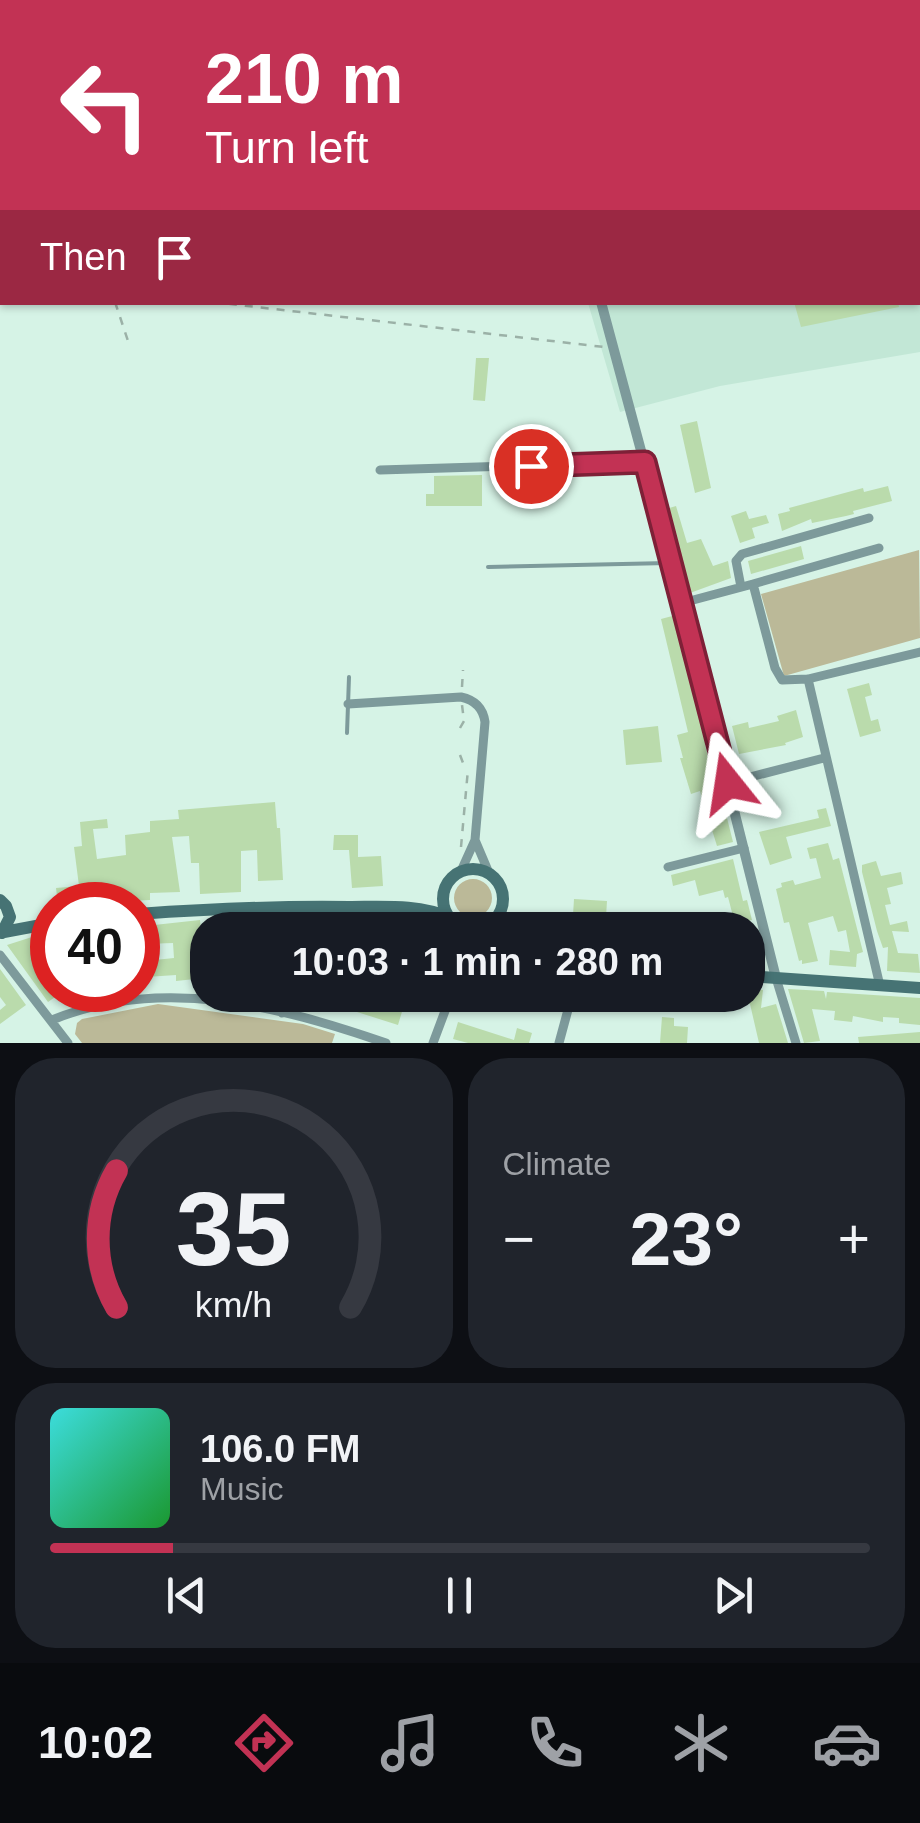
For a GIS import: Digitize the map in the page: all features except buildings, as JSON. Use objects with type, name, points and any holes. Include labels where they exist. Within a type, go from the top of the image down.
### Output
[{"type":"main road","points":[[415,908],[444,890],[462,869],[470,869],[488,873],[500,887],[500,912]]},
{"type":"main road","points":[[444,890],[447,912]]},
{"type":"main road","points":[[4,906],[30,922]]},
{"type":"main road","points":[[1,934],[9,924],[4,906]]},
{"type":"main road","points":[[160,913],[308,906],[415,908],[424,912]]},
{"type":"main road","points":[[1,934],[30,928]]},
{"type":"main road","points":[[765,977],[920,988]]},
{"type":"street","points":[[601,305],[672,562],[776,978],[796,1043]]},
{"type":"street","points":[[380,470],[645,462]]},
{"type":"street","points":[[742,587],[736,561],[742,554],[869,518]]},
{"type":"street","points":[[682,603],[879,548]]},
{"type":"street","points":[[753,584],[774,668],[782,680],[808,679],[920,652]]},
{"type":"street","points":[[808,679],[880,986]]},
{"type":"street","points":[[348,704],[461,697],[482,710],[485,720],[475,840],[462,869]]},
{"type":"street","points":[[728,783],[824,758]]},
{"type":"street","points":[[475,840],[488,873]]},
{"type":"street","points":[[668,868],[744,848]]},
{"type":"street","points":[[306,912],[308,906]]},
{"type":"street","points":[[0,955],[68,1043]]},
{"type":"street","points":[[52,1020],[102,1003],[151,996],[238,1004],[386,1043]]},
{"type":"street","points":[[434,1043],[444,1012]]},
{"type":"street","points":[[559,1043],[567,1012]]},
{"type":"lane","points":[[488,567],[672,562]]},
{"type":"lane","points":[[347,733],[349,677]]},
{"type":"path","points":[[116,305],[128,341]]},
{"type":"path","points":[[239,305],[613,348]]},
{"type":"path","points":[[460,755],[464,768],[482,769]]},
{"type":"path","points":[[462,869],[458,860],[468,768]]},
{"type":"shaded area","points":[[589,305],[920,305],[920,352],[720,386],[620,412]]},
{"type":"shaded area","points":[[919,550],[920,638],[784,676],[761,594]]},
{"type":"shaded area","points":[[466,880],[480,880],[491,891],[487,912],[459,912],[455,905],[455,891]]},
{"type":"shaded area","points":[[160,1004],[190,1008],[190,1012],[303,1024],[335,1034],[332,1043],[82,1043],[75,1034],[82,1019],[117,1012],[160,1012]]},
{"type":"route","points":[[531,466],[645,462],[728,783]]}]
